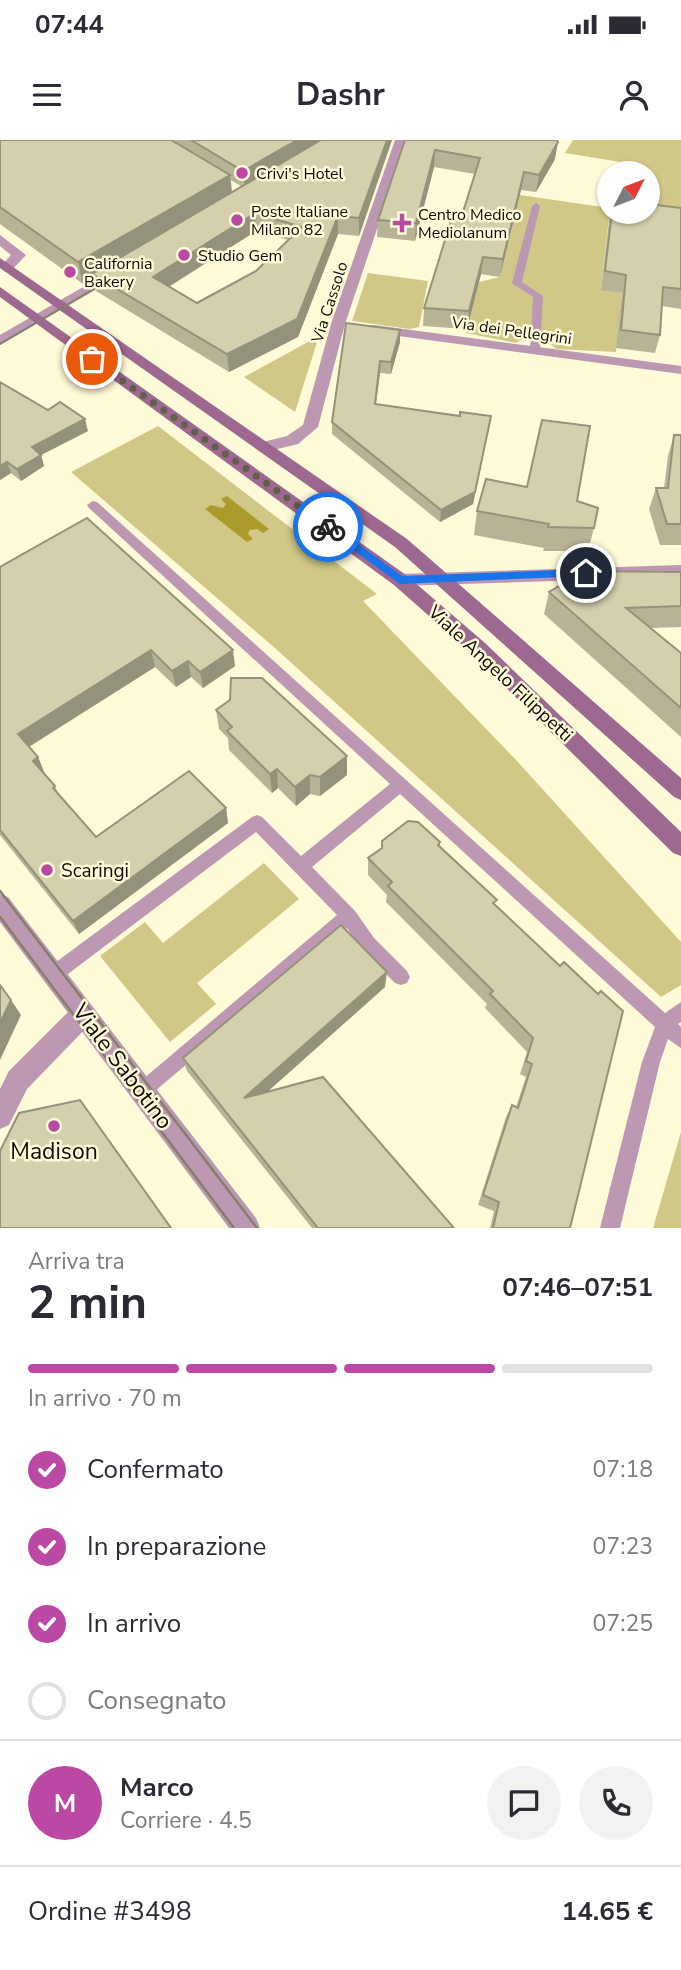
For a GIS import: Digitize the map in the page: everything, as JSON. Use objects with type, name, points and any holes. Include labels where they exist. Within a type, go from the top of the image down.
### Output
[{"type":"main road","points":[[4,265],[60,306]]},
{"type":"main road","name":"Viale Angelo Filippetti","points":[[0,291],[400,580],[478,648],[681,846]]},
{"type":"main road","name":"Viale Angelo Filippetti","points":[[60,306],[401,543],[681,791]]},
{"type":"street","name":"Via Cassolo","points":[[265,447],[292,440],[310,426],[351,326],[401,140]]},
{"type":"street","points":[[0,239],[19,255],[4,265]]},
{"type":"street","points":[[2,336],[60,306],[126,266]]},
{"type":"street","name":"Via dei Pellegrini","points":[[351,326],[681,370]]},
{"type":"street","points":[[400,580],[681,571]]},
{"type":"street","name":"Viale Sabotino","points":[[0,904],[246,1228]]},
{"type":"street","points":[[0,1116],[18,1080],[83,1014]]},
{"type":"lane","points":[[535,350],[538,296],[517,283],[536,206]]},
{"type":"lane","points":[[93,505],[681,1039]]},
{"type":"lane","points":[[300,866],[400,785]]},
{"type":"lane","points":[[54,974],[257,822],[349,916],[368,944],[401,977]]},
{"type":"lane","points":[[142,1091],[349,916]]},
{"type":"lane","points":[[610,1228],[651,1062],[665,1024],[681,1011]]},
{"type":"shaded area","points":[[573,140],[681,140],[681,217],[660,214],[660,161],[614,161],[565,153]]},
{"type":"shaded area","points":[[520,195],[597,206],[597,224],[608,224],[601,289],[622,293],[616,352],[556,349],[546,341],[532,336],[516,343],[466,333],[479,282],[500,277]]},
{"type":"shaded area","points":[[368,273],[428,281],[419,327],[410,329],[352,321]]},
{"type":"shaded area","points":[[319,336],[295,412],[244,377]]},
{"type":"shaded area","points":[[158,426],[377,594],[363,601],[517,761],[681,942],[681,985],[661,997],[276,649],[71,472]]},
{"type":"shaded area","points":[[227,496],[269,529],[263,533],[257,529],[250,530],[248,534],[253,539],[247,542],[205,509],[211,505],[223,508],[226,504],[221,499]]},
{"type":"shaded area","points":[[264,863],[299,899],[197,983],[216,1004],[170,1042],[100,956],[145,922],[163,943]]},
{"type":"shaded area","points":[[681,1132],[681,1228],[653,1228]]},
{"type":"building","points":[[0,140],[171,140],[230,175],[78,262],[0,207]]},
{"type":"building","points":[[191,140],[297,140],[243,171]]},
{"type":"building","points":[[321,140],[387,140],[359,218],[338,216],[297,319],[227,354],[92,274]],"holes":[[[255,213],[302,227],[256,271],[197,303],[153,277]]]},
{"type":"building","points":[[405,140],[558,142],[539,175],[524,172],[503,259],[483,257],[469,311],[424,308],[453,214],[462,215],[480,158],[435,150],[416,223],[378,220]]},
{"type":"building","points":[[660,205],[681,208],[681,289],[663,287],[660,335],[621,330],[626,275],[605,271],[611,224],[660,224]]},
{"type":"building","points":[[346,323],[400,330],[391,362],[380,361],[375,404],[460,416],[460,412],[491,416],[475,492],[441,510],[332,422]]},
{"type":"building","points":[[0,382],[48,410],[60,402],[85,419],[32,447],[41,455],[17,469],[7,462],[0,466]]},
{"type":"building","points":[[542,420],[590,426],[577,501],[598,508],[594,528],[548,527],[549,524],[477,511],[486,479],[527,487]]},
{"type":"building","points":[[674,435],[681,435],[681,524],[667,524],[656,488],[668,488]]},
{"type":"building","points":[[87,518],[233,650],[200,672],[188,661],[172,671],[151,650],[18,734],[38,757],[33,761],[55,786],[53,788],[96,837],[189,771],[226,808],[73,921],[0,830],[0,567]]},
{"type":"building","points":[[585,571],[681,572],[681,606],[626,608],[681,653],[681,708],[549,592]]},
{"type":"building","points":[[231,678],[262,678],[347,756],[320,777],[310,775],[295,787],[277,769],[270,774],[227,731],[232,727],[216,710],[230,700]]},
{"type":"building","points":[[408,821],[418,822],[440,842],[438,845],[497,900],[493,903],[560,966],[564,962],[598,994],[601,991],[623,1011],[570,1228],[493,1228],[499,1202],[483,1195],[512,1105],[518,1108],[532,1064],[526,1061],[533,1038],[490,994],[493,991],[388,886],[392,882],[368,858],[382,848],[382,841]]},
{"type":"building","points":[[341,925],[387,972],[244,1098],[323,1077],[454,1228],[318,1228],[183,1058]]},
{"type":"building","points":[[0,985],[11,1000],[0,1023]]},
{"type":"building","points":[[80,1100],[171,1228],[0,1228],[0,1151],[19,1113]]},
{"type":"tram line","points":[[0,344],[111,279]]},
{"type":"tram line","points":[[0,891],[257,1228]]},
{"type":"tram line","points":[[0,917],[234,1228]]},
{"type":"way so far","points":[[92,359],[328,527]]},
{"type":"place","name":"Crivi's Hotel","points":[[242,173]]},
{"type":"place","name":"Poste Italiane Milano 82","points":[[237,220]]},
{"type":"place","name":"Centro Medico Mediolanum","points":[[402,223]]},
{"type":"place","name":"Studio Gem","points":[[184,255]]},
{"type":"place","name":"California Bakery","points":[[70,272]]},
{"type":"place","name":"Scaringi","points":[[47,870]]},
{"type":"place","name":"Madison","points":[[54,1126]]},
{"type":"route","points":[[328,527],[400,580],[586,573]]}]
